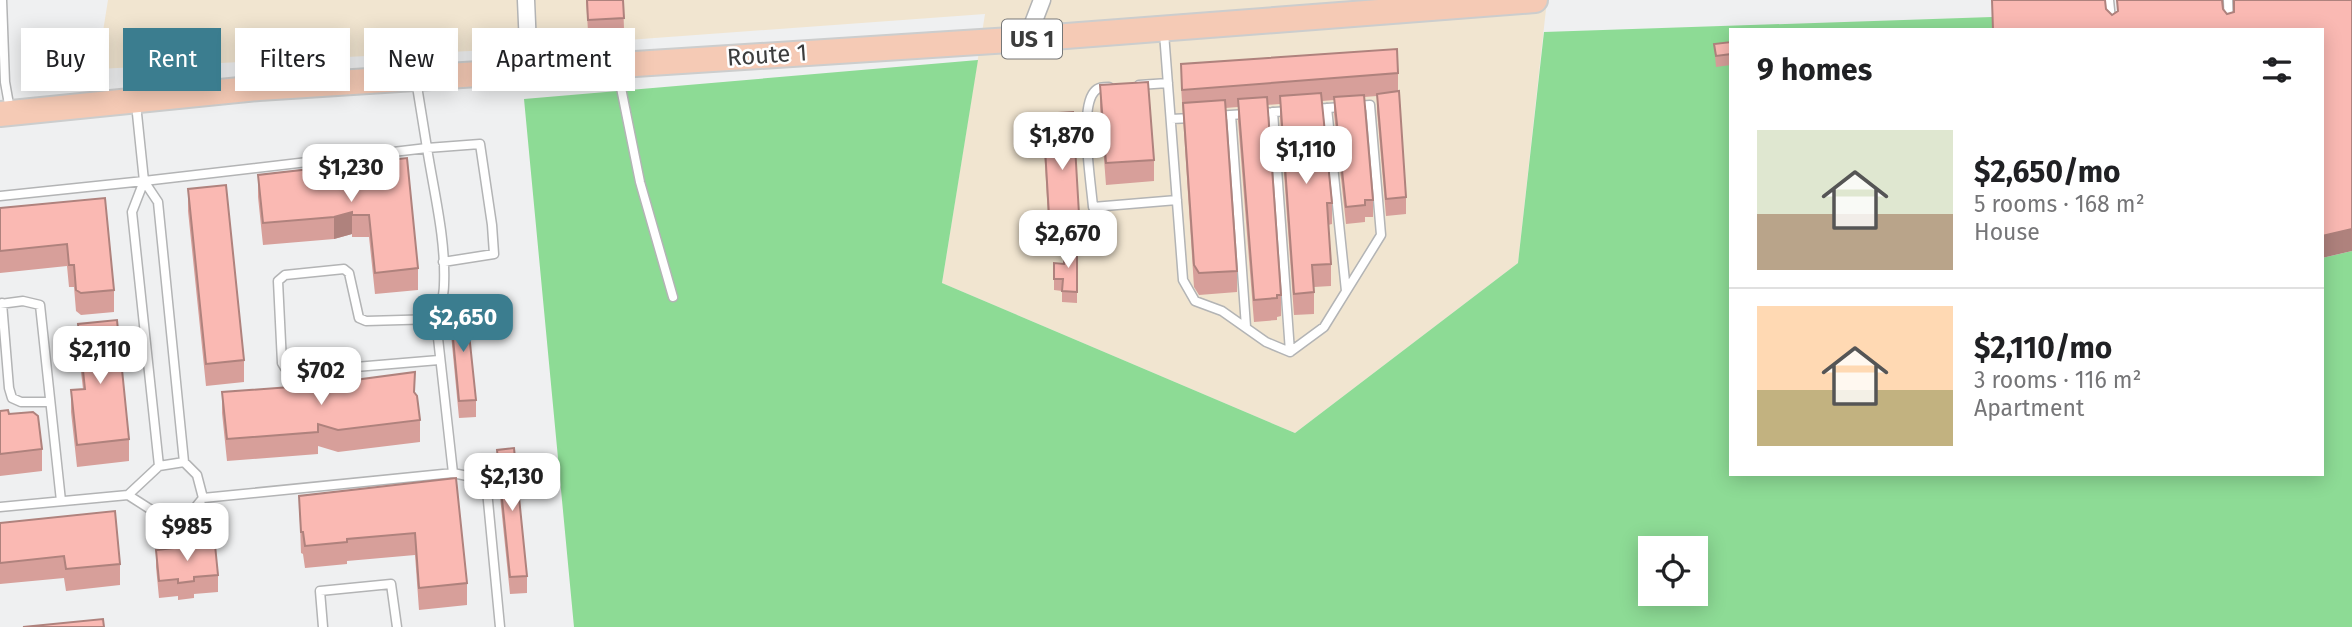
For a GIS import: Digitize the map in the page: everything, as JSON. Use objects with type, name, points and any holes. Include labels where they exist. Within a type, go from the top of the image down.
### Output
[{"type":"main road","name":"Route 1","points":[[635,64],[1163,29],[1363,7],[1535,0]]},
{"type":"main road","name":"Route 1","points":[[5,113],[364,81]]},
{"type":"street","points":[[526,0],[527,28]]},
{"type":"street","points":[[1027,39],[1042,0]]},
{"type":"lane","points":[[2,0],[5,113]]},
{"type":"lane","points":[[2109,0],[2112,28]]},
{"type":"lane","points":[[2228,0],[2228,28]]},
{"type":"lane","points":[[1163,29],[1183,281],[1195,301],[1222,311],[1266,342],[1290,352]]},
{"type":"lane","points":[[1127,86],[1168,83]]},
{"type":"lane","points":[[1113,86],[1100,87],[1094,92],[1086,114],[1093,207],[1177,200]]},
{"type":"lane","points":[[417,91],[443,247],[444,288],[437,319],[439,360],[453,473]]},
{"type":"lane","points":[[621,91],[640,182],[673,297]]},
{"type":"lane","points":[[135,101],[144,181],[158,202],[184,462],[197,475],[203,498]]},
{"type":"lane","points":[[1171,119],[1383,104]]},
{"type":"lane","points":[[1290,352],[1324,327],[1381,235],[1370,105]]},
{"type":"lane","points":[[1327,108],[1346,291]]},
{"type":"lane","points":[[1273,112],[1290,352]]},
{"type":"lane","points":[[1231,115],[1246,327]]},
{"type":"lane","points":[[0,196],[480,144],[494,254],[443,262]]},
{"type":"lane","points":[[144,181],[132,212],[159,466]]},
{"type":"lane","points":[[437,319],[366,321],[359,318],[349,273],[344,269],[285,275],[278,281],[282,363],[290,370],[296,372],[439,360]]},
{"type":"lane","points":[[49,402],[21,402],[12,398],[1,304],[23,301],[40,305],[61,501]]},
{"type":"lane","points":[[128,495],[159,466],[184,462]]},
{"type":"lane","points":[[0,507],[128,495],[164,518],[187,518],[203,498],[453,473],[486,480],[500,627]]},
{"type":"lane","points":[[323,627],[320,591],[391,584],[397,627]]},
{"type":"shaded area","points":[[108,0],[1547,0],[1518,263],[1295,433],[942,283],[985,14],[635,39],[635,28],[472,28],[472,51],[458,52],[458,28],[364,28],[364,56],[350,57],[350,28],[235,28],[235,62],[221,63],[221,28],[123,28],[123,68],[109,68],[109,28],[104,28]]},
{"type":"green space","points":[[1992,17],[1993,28],[1729,28],[1729,476],[2324,476],[2324,258],[2352,251],[2352,627],[574,627],[524,99],[978,60],[942,283],[1295,433],[1518,263],[1544,32]]},
{"type":"building","points":[[587,0],[623,0],[624,18],[588,20]]},
{"type":"building","points":[[1992,0],[2105,0],[2106,9],[2112,15],[2118,11],[2117,0],[2222,0],[2227,14],[2234,12],[2234,0],[2352,0],[2352,229],[2324,236],[2324,28],[1993,28]]},
{"type":"building","points":[[1729,42],[1729,54],[1716,56],[1714,44]]},
{"type":"building","points":[[1397,49],[1398,73],[1182,90],[1181,64]]},
{"type":"building","points":[[1148,82],[1154,160],[1106,163],[1100,85]]},
{"type":"building","points":[[1399,91],[1406,197],[1386,199],[1377,94]]},
{"type":"building","points":[[1321,93],[1332,203],[1327,203],[1331,264],[1312,265],[1314,292],[1294,294],[1280,96]]},
{"type":"building","points":[[1364,95],[1373,200],[1365,200],[1365,205],[1346,207],[1334,97]]},
{"type":"building","points":[[1267,97],[1281,295],[1277,295],[1277,298],[1254,300],[1238,99]]},
{"type":"building","points":[[1225,100],[1237,271],[1199,273],[1194,265],[1183,103]]},
{"type":"building","points":[[1073,112],[1080,231],[1050,233],[1043,114]]},
{"type":"building","points":[[407,158],[418,268],[375,273],[369,215],[352,215],[352,212],[334,217],[263,223],[258,175]]},
{"type":"building","points":[[226,185],[244,360],[206,364],[188,189]]},
{"type":"building","points":[[105,198],[114,290],[81,293],[76,290],[74,265],[69,265],[67,244],[0,251],[0,208]]},
{"type":"building","points":[[1065,247],[1077,247],[1077,292],[1062,291],[1063,279],[1054,279],[1054,263],[1064,264]]},
{"type":"building","points":[[466,305],[476,400],[459,401],[450,307]]},
{"type":"building","points":[[117,320],[129,439],[77,445],[71,390],[85,389],[78,324]]},
{"type":"building","points":[[415,372],[414,392],[420,420],[338,430],[318,424],[318,432],[227,439],[222,392],[317,385]]},
{"type":"building","points":[[8,410],[9,414],[33,412],[38,416],[42,449],[0,454],[0,411]]},
{"type":"building","points":[[514,448],[527,576],[510,577],[497,450]]},
{"type":"building","points":[[456,478],[467,583],[419,588],[415,533],[305,546],[301,532],[299,496]]},
{"type":"building","points":[[115,511],[120,564],[66,569],[64,556],[0,563],[0,523]]},
{"type":"building","points":[[190,543],[191,547],[215,545],[218,575],[194,577],[194,581],[178,583],[178,579],[159,581],[156,550],[175,548],[174,544]]},
{"type":"building","points":[[103,619],[104,627],[23,627]]}]
